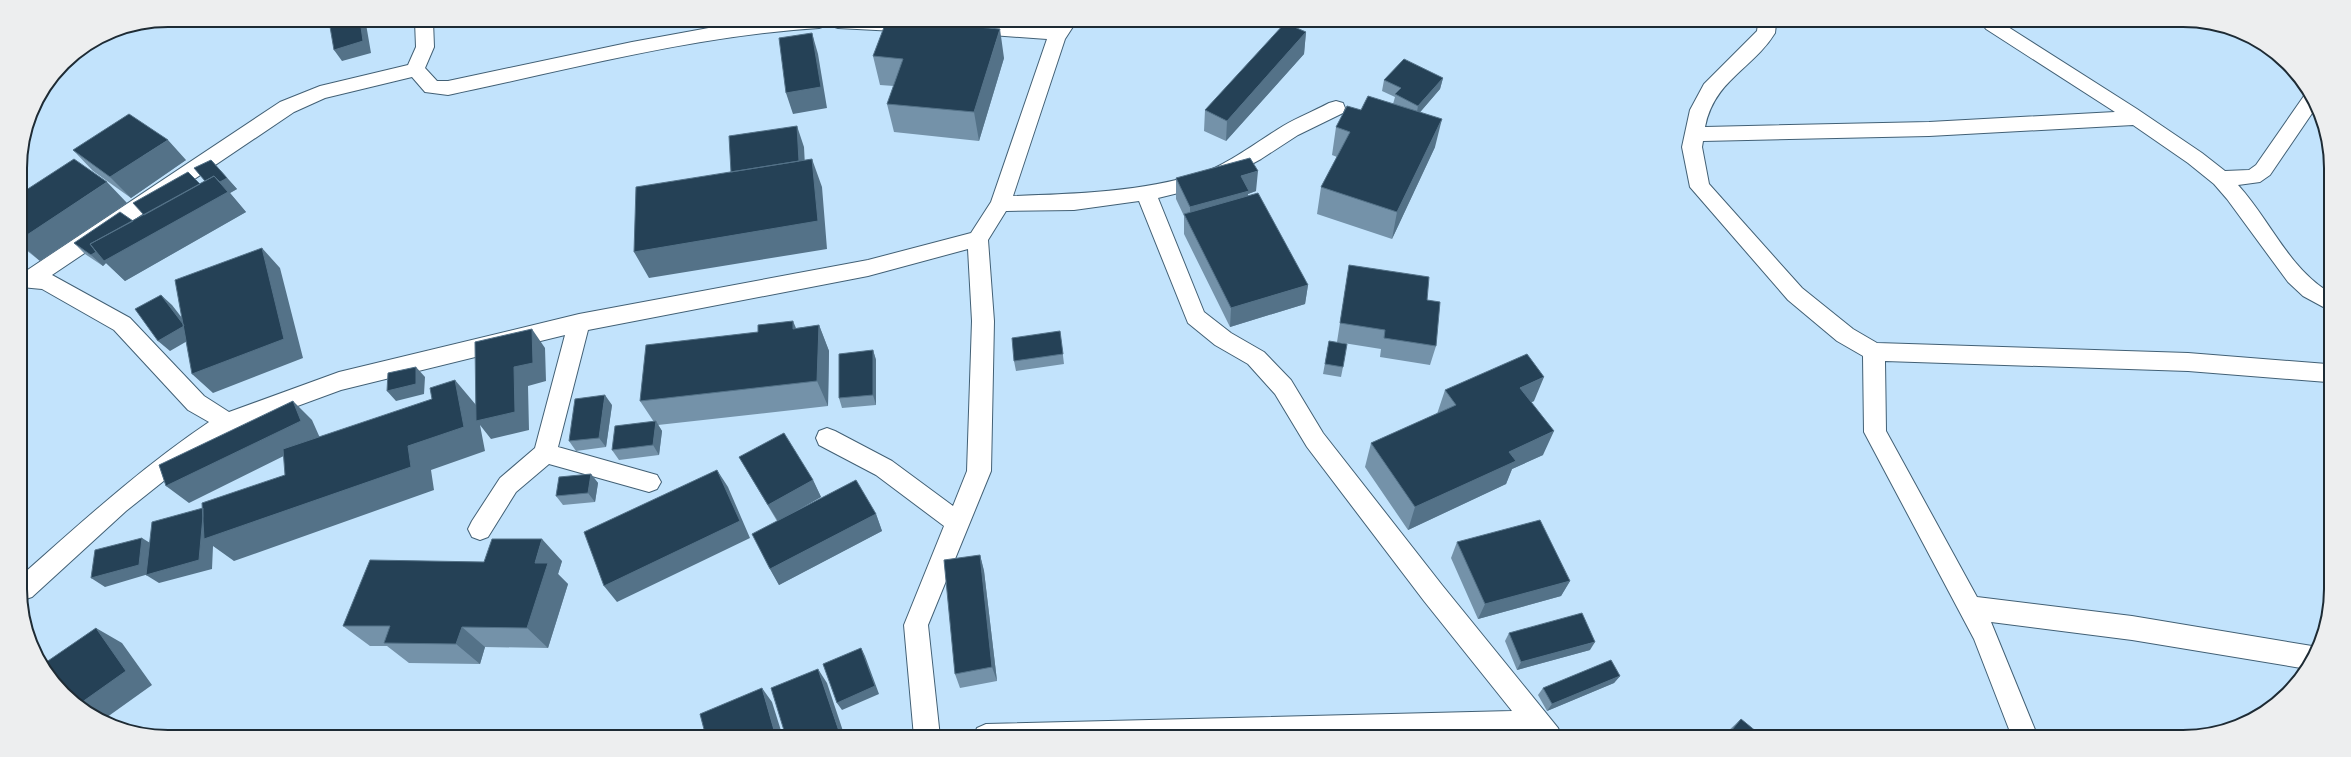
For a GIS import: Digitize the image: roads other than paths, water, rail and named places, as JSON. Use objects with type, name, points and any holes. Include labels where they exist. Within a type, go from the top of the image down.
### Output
[{"type":"street","points":[[27,278],[287,107],[320,93],[414,70],[422,61],[426,41],[425,27]]},
{"type":"street","points":[[414,70],[423,75],[432,87],[448,88],[708,33],[750,27]]},
{"type":"street","points":[[1767,27],[1766,33],[1711,90],[1699,110],[1692,147],[1700,187],[1795,294],[1845,335],[1874,352],[2188,362],[2324,373]]},
{"type":"street","points":[[1997,27],[2136,118],[2221,179],[2286,266],[2313,294],[2324,300]]},
{"type":"street","points":[[926,730],[916,625],[979,471],[983,321],[978,239],[1000,204],[1063,28],[957,28]]},
{"type":"street","points":[[2221,179],[2253,177],[2262,170],[2309,104]]},
{"type":"street","points":[[1000,204],[1074,202],[1146,193],[1208,179],[1254,154],[1291,130],[1336,108]]},
{"type":"street","points":[[1695,134],[1929,130],[2136,118]]},
{"type":"street","points":[[1146,193],[1196,317],[1223,339],[1256,358],[1283,387],[1315,440],[1543,729]]},
{"type":"street","points":[[27,585],[118,504],[187,448],[227,422],[339,381],[579,323],[868,268],[978,239]]},
{"type":"street","points":[[27,279],[46,281],[122,324],[196,403],[227,422]]},
{"type":"street","points":[[480,529],[508,484],[545,453],[579,323]]},
{"type":"street","points":[[1874,352],[1875,432],[1984,634],[2022,730]]},
{"type":"street","points":[[827,438],[884,468],[957,522]]},
{"type":"street","points":[[545,453],[649,482]]},
{"type":"street","points":[[1971,608],[2132,628],[2307,657]]},
{"type":"street","points":[[1226,730],[1490,726],[1543,729]]}]
